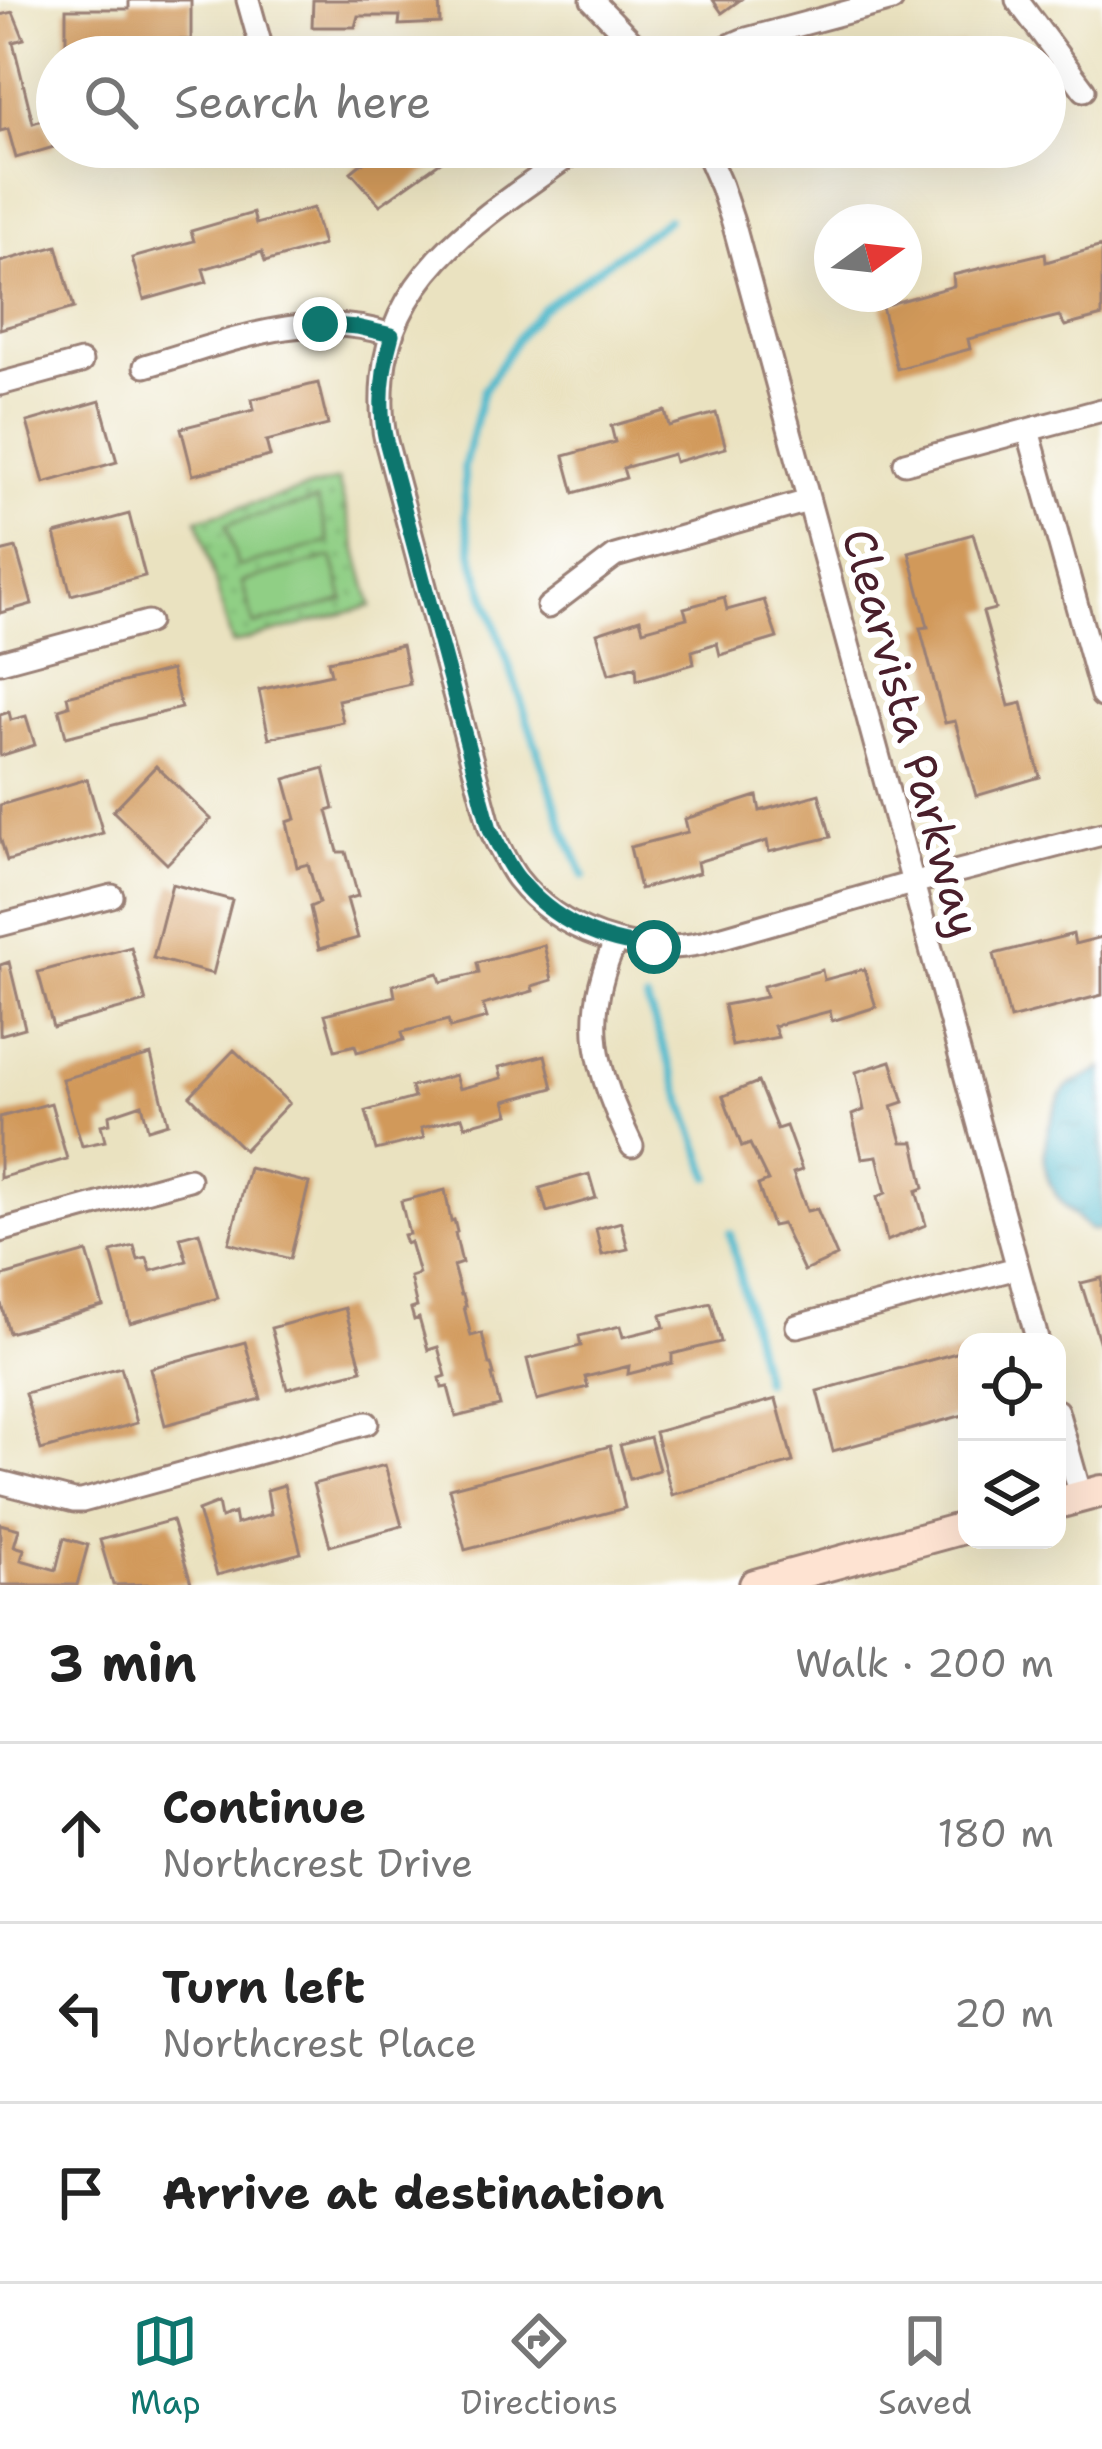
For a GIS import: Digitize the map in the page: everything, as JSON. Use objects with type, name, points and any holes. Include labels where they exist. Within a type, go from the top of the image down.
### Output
[{"type":"street","points":[[248,0],[258,36]]},
{"type":"street","points":[[592,0],[627,36]]},
{"type":"street","points":[[1017,0],[1044,36]]},
{"type":"street","points":[[757,36],[882,1]]},
{"type":"street","points":[[1066,66],[1084,90]]},
{"type":"street","points":[[553,168],[444,251],[412,290],[392,335],[381,406],[383,430],[490,829],[519,880],[556,915],[585,931],[654,947],[692,945],[1102,834]]},
{"type":"street","name":"Clearvista Parkway","points":[[713,168],[725,197],[1035,1333]]},
{"type":"street","points":[[145,366],[272,330],[308,325],[357,327],[392,335]]},
{"type":"street","points":[[0,384],[81,362]]},
{"type":"street","points":[[905,463],[1102,410]]},
{"type":"street","points":[[1028,430],[1102,696]]},
{"type":"street","points":[[548,607],[615,556],[808,501]]},
{"type":"street","points":[[0,662],[148,622]]},
{"type":"street","points":[[0,925],[112,896]]},
{"type":"street","points":[[616,941],[599,988],[595,1026],[598,1064],[632,1146]]},
{"type":"street","points":[[0,1231],[189,1179]]},
{"type":"street","points":[[797,1326],[1017,1268]]},
{"type":"street","points":[[0,1482],[86,1500],[367,1423]]},
{"type":"street","points":[[1065,1441],[1080,1497]]},
{"type":"street","points":[[755,1585],[958,1529]]},
{"type":"green space","points":[[338,480],[372,606],[232,644],[198,519]]},
{"type":"green space","points":[[317,500],[329,542],[238,567],[226,525]]},
{"type":"green space","points":[[332,557],[344,600],[254,625],[242,582]]},
{"type":"water","points":[[1102,1068],[1102,1230],[1090,1230],[1056,1195],[1044,1155],[1062,1094]]},
{"type":"building","points":[[129,0],[191,0],[191,36],[66,36],[66,9],[129,9]]},
{"type":"building","points":[[313,0],[439,0],[440,23],[399,25],[400,16],[358,16],[355,27],[312,27]]},
{"type":"building","points":[[713,0],[740,0],[722,13]]},
{"type":"building","points":[[13,12],[24,39],[13,42],[36,122],[36,152],[16,158],[8,129],[0,131],[0,15]]},
{"type":"building","points":[[356,168],[432,168],[380,205],[351,172]]},
{"type":"building","points":[[313,208],[323,245],[265,262],[262,252],[203,269],[207,282],[144,300],[132,258],[194,241],[191,231],[253,213],[256,224]]},
{"type":"building","points":[[57,246],[74,308],[0,329],[0,262]]},
{"type":"building","points":[[1102,246],[1102,316],[1065,326],[1059,316],[968,339],[970,349],[897,369],[883,312],[922,312],[922,295],[954,286],[953,275],[1045,253],[1046,262]]},
{"type":"building","points":[[318,383],[328,425],[266,441],[270,456],[193,475],[181,428],[254,410],[252,399]]},
{"type":"building","points":[[100,401],[117,462],[44,483],[27,422]]},
{"type":"building","points":[[665,411],[669,426],[716,413],[726,448],[675,462],[673,454],[623,468],[626,478],[574,493],[564,456],[615,442],[611,426]]},
{"type":"building","points":[[129,514],[145,576],[71,595],[55,534]]},
{"type":"building","points":[[973,534],[995,609],[983,612],[1009,706],[1022,703],[1040,777],[976,796],[955,721],[945,723],[920,628],[928,627],[909,552]]},
{"type":"building","points":[[16,548],[32,604],[0,613],[0,552]]},
{"type":"building","points":[[724,597],[727,610],[764,600],[777,638],[720,655],[717,643],[692,651],[694,664],[637,680],[636,666],[609,674],[597,633],[640,619],[643,630],[687,618],[684,608]]},
{"type":"building","points":[[402,645],[410,684],[338,700],[343,722],[269,738],[259,690],[331,674],[328,661]]},
{"type":"building","points":[[171,670],[181,708],[66,737],[59,709],[69,706],[67,696]]},
{"type":"building","points":[[9,712],[11,720],[26,716],[35,745],[0,756],[0,715]]},
{"type":"building","points":[[156,766],[211,819],[167,864],[113,811]]},
{"type":"building","points":[[324,768],[334,809],[327,811],[338,852],[346,852],[358,896],[347,899],[358,938],[319,949],[310,907],[319,903],[308,864],[297,867],[287,822],[296,819],[285,779]]},
{"type":"building","points":[[87,779],[103,833],[7,861],[0,837],[0,805]]},
{"type":"building","points":[[819,794],[831,837],[769,852],[767,841],[697,862],[699,873],[640,889],[630,847],[688,832],[685,819],[757,796],[760,811]]},
{"type":"building","points":[[172,884],[232,900],[213,974],[153,958]]},
{"type":"building","points":[[1073,934],[1075,944],[1102,937],[1102,995],[1010,1019],[994,954]]},
{"type":"building","points":[[544,945],[552,980],[532,986],[533,991],[483,1005],[487,1018],[450,1028],[448,1020],[402,1032],[404,1040],[357,1052],[355,1045],[335,1050],[325,1014],[395,996],[393,985],[438,973],[441,982],[479,973],[477,963]]},
{"type":"building","points":[[131,947],[146,1002],[53,1027],[38,972]]},
{"type":"building","points":[[9,962],[25,1028],[0,1035],[0,965]]},
{"type":"building","points":[[864,969],[876,1007],[832,1021],[830,1011],[774,1026],[778,1037],[732,1046],[724,1005],[766,997],[763,986],[822,970],[824,980]]},
{"type":"building","points":[[234,1050],[289,1103],[244,1150],[190,1096]]},
{"type":"building","points":[[151,1055],[168,1123],[148,1129],[142,1104],[109,1115],[110,1123],[101,1125],[105,1141],[82,1146],[62,1079]]},
{"type":"building","points":[[545,1055],[553,1088],[505,1101],[509,1114],[465,1126],[462,1117],[421,1128],[424,1138],[376,1150],[366,1111],[414,1098],[411,1087],[455,1075],[459,1089],[502,1078],[499,1067]]},
{"type":"building","points":[[891,1061],[904,1102],[892,1106],[902,1142],[914,1142],[924,1188],[916,1191],[926,1225],[887,1241],[877,1197],[886,1193],[877,1156],[862,1158],[852,1115],[864,1110],[856,1072]]},
{"type":"building","points":[[758,1082],[777,1129],[786,1126],[802,1170],[793,1173],[807,1211],[817,1209],[837,1256],[804,1271],[782,1224],[772,1226],[758,1185],[768,1181],[750,1144],[742,1147],[723,1096]]},
{"type":"building","points":[[51,1103],[67,1159],[0,1178],[0,1117]]},
{"type":"building","points":[[249,1168],[309,1183],[290,1259],[229,1243]]},
{"type":"building","points":[[589,1174],[596,1198],[547,1212],[540,1188]]},
{"type":"building","points":[[445,1190],[462,1263],[453,1266],[471,1336],[482,1333],[500,1406],[456,1417],[448,1387],[442,1388],[440,1378],[446,1376],[438,1347],[428,1350],[419,1318],[414,1320],[411,1309],[417,1307],[410,1277],[419,1274],[410,1242],[406,1244],[403,1235],[409,1234],[401,1201]]},
{"type":"building","points":[[621,1222],[628,1249],[602,1255],[596,1229]]},
{"type":"building","points":[[199,1232],[218,1298],[130,1323],[111,1252],[134,1246],[138,1260],[147,1258],[151,1271],[187,1261],[180,1237]]},
{"type":"building","points":[[87,1252],[103,1306],[9,1333],[0,1300],[0,1277]]},
{"type":"building","points":[[1102,1278],[1102,1346],[1101,1347],[1081,1283]]},
{"type":"building","points":[[711,1303],[721,1342],[672,1354],[672,1363],[628,1374],[629,1366],[585,1377],[588,1387],[537,1400],[527,1359],[581,1346],[579,1336],[620,1326],[623,1337],[664,1327],[661,1315]]},
{"type":"building","points":[[345,1308],[362,1370],[287,1389],[271,1328]]},
{"type":"building","points":[[245,1342],[261,1399],[165,1425],[150,1368]]},
{"type":"building","points":[[958,1352],[958,1416],[833,1451],[817,1391]]},
{"type":"building","points":[[121,1367],[137,1423],[41,1450],[25,1393]]},
{"type":"building","points":[[776,1399],[793,1462],[672,1495],[655,1432]]},
{"type":"building","points":[[650,1437],[659,1470],[630,1479],[620,1445]]},
{"type":"building","points":[[610,1446],[625,1508],[465,1550],[449,1488]]},
{"type":"building","points":[[385,1465],[402,1526],[330,1546],[313,1484]]},
{"type":"building","points":[[284,1485],[301,1553],[217,1575],[198,1511],[218,1503],[221,1518],[234,1513],[236,1524],[271,1514],[267,1490]]},
{"type":"building","points":[[172,1520],[191,1583],[113,1585],[100,1540]]},
{"type":"building","points":[[0,1524],[19,1529],[14,1546],[24,1549],[21,1560],[56,1570],[64,1538],[88,1545],[77,1585],[0,1585]]},
{"type":"waterway","points":[[584,876],[474,561],[465,516],[464,467],[483,391],[522,332],[542,309],[668,219]]},
{"type":"waterway","points":[[647,1001],[710,1177]]},
{"type":"waterway","points":[[730,1233],[764,1381]]},
{"type":"route","points":[[320,324],[392,335],[381,406],[386,441],[490,829],[509,866],[566,921],[625,944],[654,947]]}]
